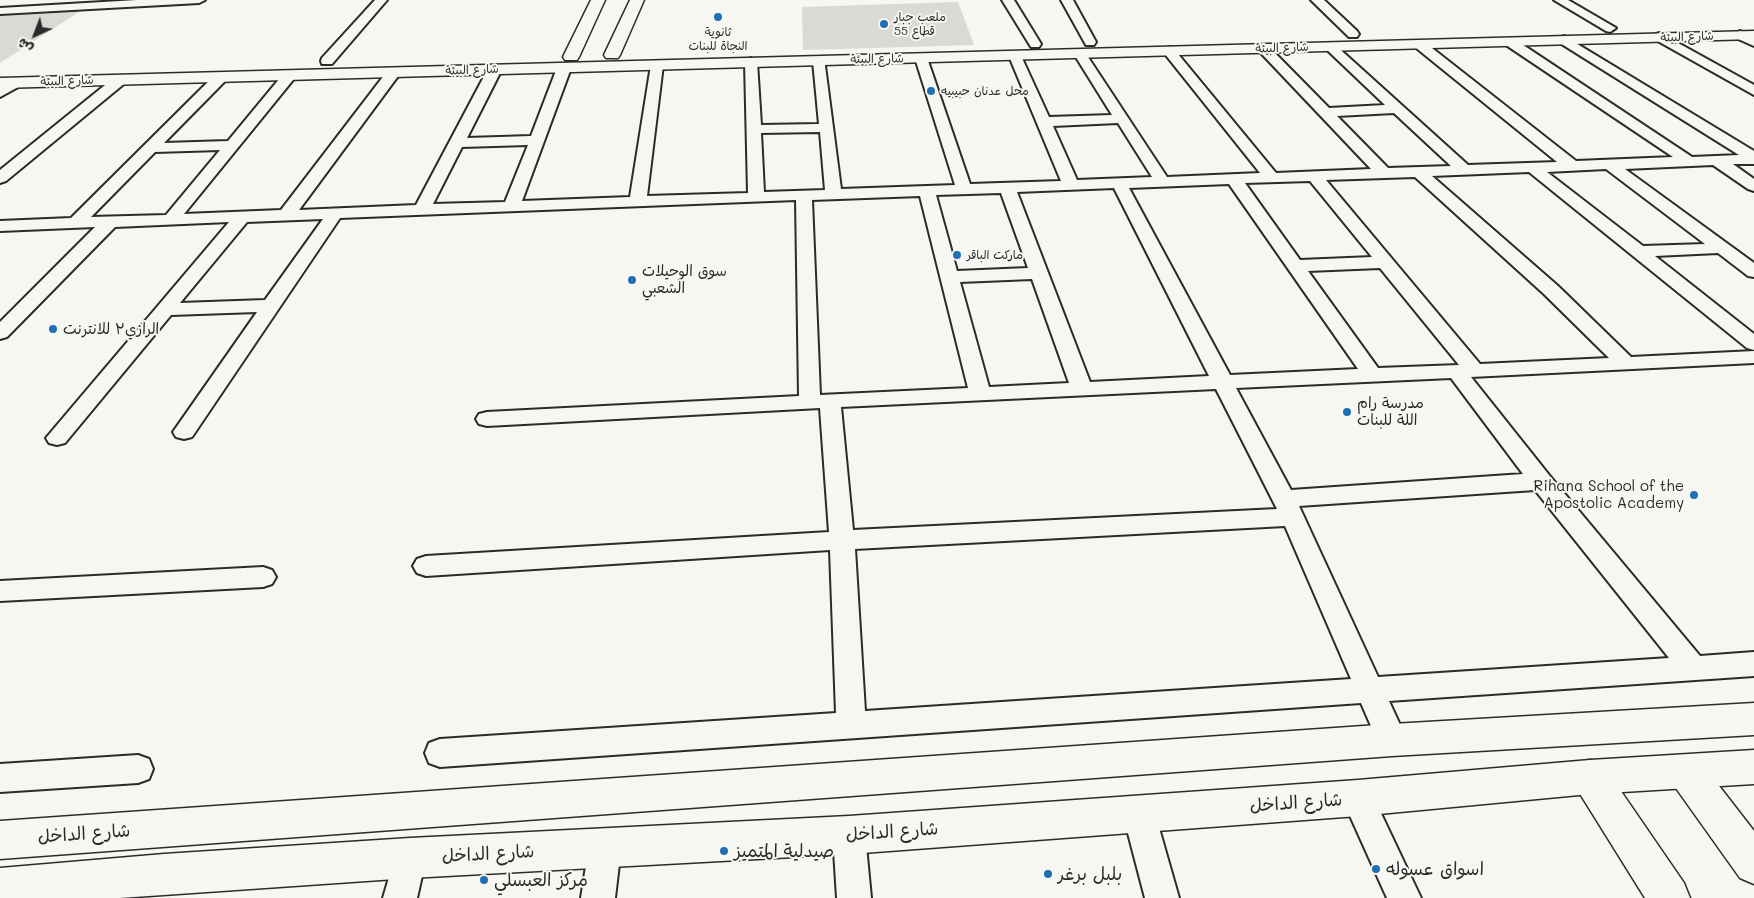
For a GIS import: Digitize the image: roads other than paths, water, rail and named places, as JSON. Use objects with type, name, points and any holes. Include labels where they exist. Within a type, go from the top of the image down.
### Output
[{"type":"street","points":[[0,11],[199,0]]},
{"type":"street","points":[[327,61],[381,0]]},
{"type":"street","points":[[512,206],[568,62],[598,0]]},
{"type":"street","points":[[612,55],[637,0]]},
{"type":"street","points":[[1008,0],[1035,44]]},
{"type":"street","points":[[1067,0],[1085,48],[1122,119],[1162,182]]},
{"type":"street","points":[[1317,0],[1353,34]]},
{"type":"street","points":[[1560,0],[1610,28]]},
{"type":"street","name":"شارع البيئة","points":[[0,70],[327,61],[568,62],[657,65],[1016,56],[1085,48],[1187,45],[1353,34],[1754,24]]},
{"type":"street","points":[[1747,35],[1754,42]]},
{"type":"street","name":"شارع البيئة","points":[[7,83],[495,69],[568,62],[612,55],[1035,44],[1169,51],[1187,45],[1264,49],[1747,35]]},
{"type":"street","points":[[1660,37],[1754,91]]},
{"type":"street","points":[[1564,40],[1754,158]]},
{"type":"street","points":[[1510,42],[1688,161]]},
{"type":"street","points":[[1419,44],[1572,166]]},
{"type":"street","points":[[1330,47],[1464,170]]},
{"type":"street","points":[[1264,49],[1384,173]]},
{"type":"street","points":[[1169,51],[1271,177]]},
{"type":"street","points":[[1016,56],[1072,185]]},
{"type":"street","points":[[921,58],[964,189]]},
{"type":"street","points":[[820,60],[834,194]]},
{"type":"street","points":[[751,62],[756,197]]},
{"type":"street","points":[[638,201],[657,65]]},
{"type":"street","points":[[422,210],[495,69]]},
{"type":"street","points":[[286,215],[394,72]]},
{"type":"street","points":[[171,219],[290,75]]},
{"type":"street","points":[[76,223],[220,77]]},
{"type":"street","points":[[0,178],[120,80]]},
{"type":"street","points":[[0,93],[7,83]]},
{"type":"street","points":[[1603,104],[1664,102]]},
{"type":"street","points":[[1324,112],[1398,109]]},
{"type":"street","points":[[1044,122],[1122,119]]},
{"type":"street","points":[[753,129],[827,128]]},
{"type":"street","points":[[457,143],[537,140]]},
{"type":"street","points":[[150,148],[232,145]]},
{"type":"street","points":[[0,226],[1754,158]]},
{"type":"street","points":[[1716,160],[1754,186]]},
{"type":"street","points":[[1609,164],[1754,272]]},
{"type":"street","points":[[1532,167],[1754,344]]},
{"type":"street","points":[[1419,172],[1475,224],[1552,290],[1626,363]]},
{"type":"street","points":[[1314,176],[1385,262],[1465,371],[1541,481],[1693,668]]},
{"type":"street","points":[[1234,179],[1372,375]]},
{"type":"street","points":[[1119,183],[1288,508],[1392,740]]},
{"type":"street","points":[[1007,188],[1082,389]]},
{"type":"street","points":[[927,190],[980,394]]},
{"type":"street","points":[[804,194],[820,401],[842,540],[851,725]]},
{"type":"street","points":[[184,432],[335,213]]},
{"type":"street","points":[[57,438],[243,216]]},
{"type":"street","points":[[0,333],[111,222]]},
{"type":"street","points":[[1638,252],[1722,248]]},
{"type":"street","points":[[1295,266],[1385,262]]},
{"type":"street","points":[[949,278],[1039,273]]},
{"type":"street","points":[[166,309],[270,306]]},
{"type":"street","points":[[487,419],[820,401],[1754,357]]},
{"type":"street","points":[[426,566],[842,540],[1288,508],[1541,481]]},
{"type":"street","points":[[0,592],[263,577]]},
{"type":"street","points":[[440,753],[1754,664]]},
{"type":"street","name":"شارع الداخل","points":[[0,840],[1392,740],[1754,719]]},
{"type":"street","name":"شارع الداخل","points":[[0,888],[159,886],[410,858],[849,835],[1358,798],[1590,777],[1754,766]]},
{"type":"street","points":[[0,778],[138,770]]},
{"type":"street","points":[[1686,772],[1754,864]]},
{"type":"street","points":[[1590,777],[1670,898]]},
{"type":"street","points":[[1358,798],[1404,898]]},
{"type":"street","points":[[1139,814],[1162,898]]},
{"type":"street","points":[[849,835],[854,898]]},
{"type":"street","points":[[598,898],[605,848]]},
{"type":"street","points":[[400,898],[410,858]]},
{"type":"place","name":"ثانوية النجاة للبنات","points":[[718,17]]},
{"type":"place","name":"ملعب جبار قطاع 55","points":[[884,24]]},
{"type":"place","name":"محل عدنان حبيبيه","points":[[931,91]]},
{"type":"place","name":"ماركت الباقر","points":[[957,255]]},
{"type":"place","name":"سوق الوحيلات الشعبي","points":[[632,280]]},
{"type":"place","name":"الرازي٣ للانترنت","points":[[53,329]]},
{"type":"place","name":"مدرسة رام اللة للبنات","points":[[1347,412]]},
{"type":"place","name":"Rihana School of the Apostolic Academy","points":[[1694,495]]},
{"type":"place","name":"صيدلية المتميز","points":[[724,851]]},
{"type":"place","name":"اسواق عسوله","points":[[1376,869]]},
{"type":"place","name":"بلبل برغر","points":[[1048,874]]},
{"type":"place","name":"مركز العبسلي","points":[[484,880]]}]
